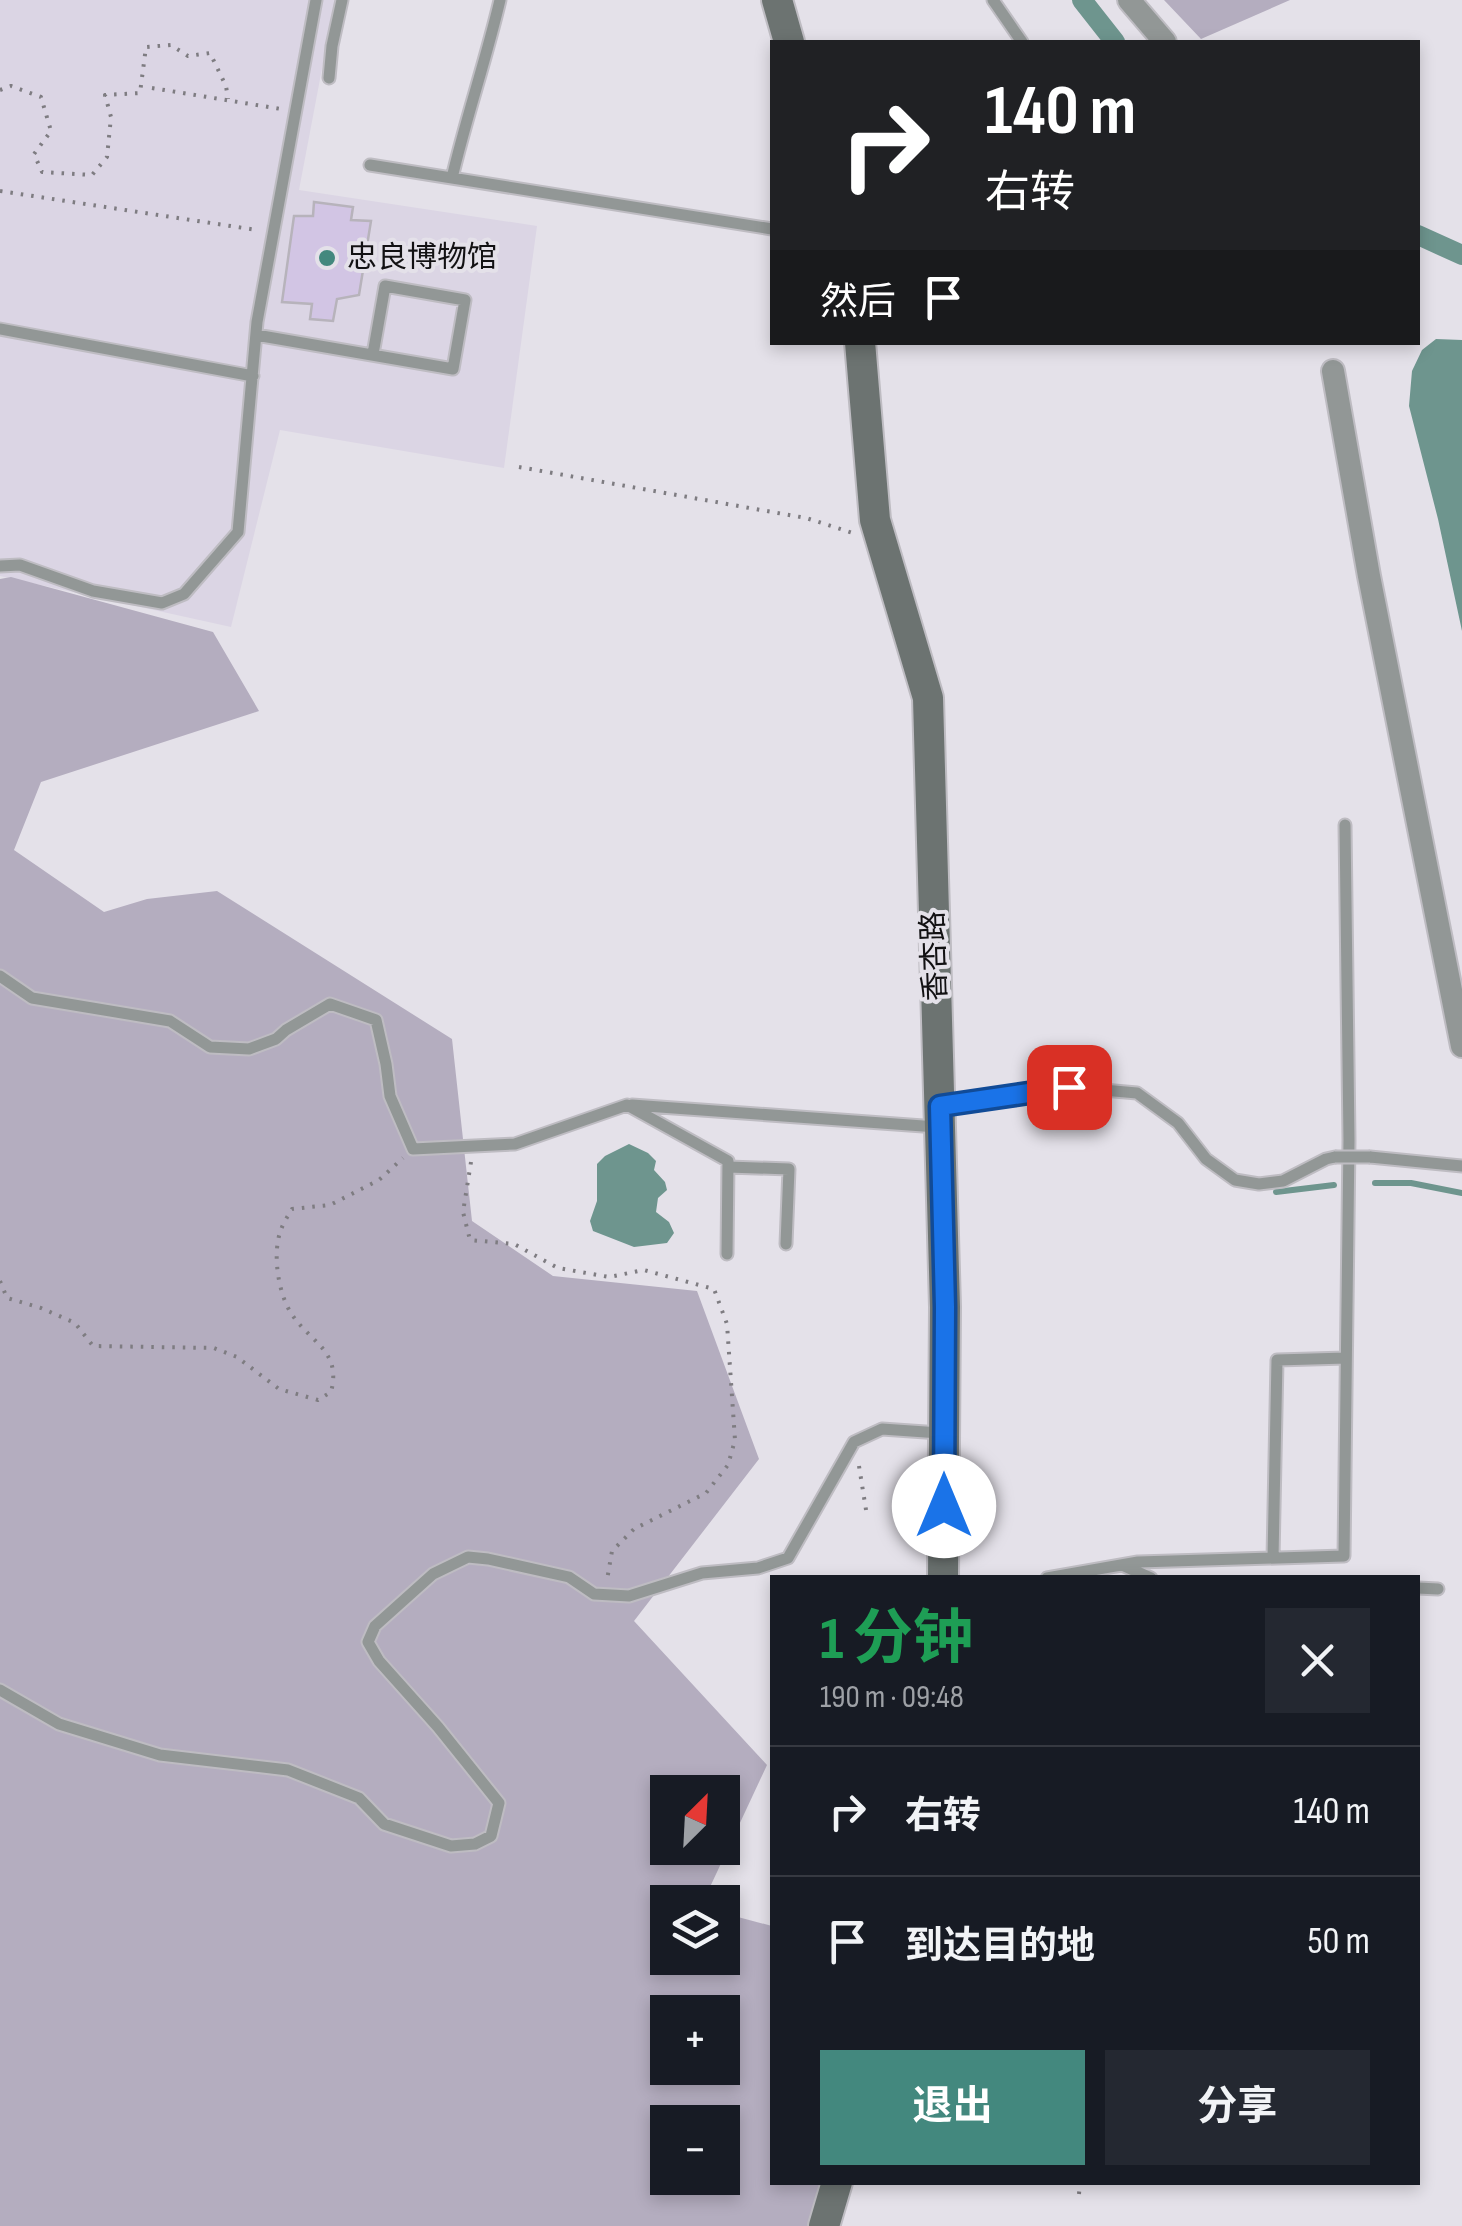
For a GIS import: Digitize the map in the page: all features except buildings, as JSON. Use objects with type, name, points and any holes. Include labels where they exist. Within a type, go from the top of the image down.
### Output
[{"type":"street","points":[[776,0],[788,40]]},
{"type":"street","points":[[1129,0],[1163,40]]},
{"type":"street","name":"香杏路","points":[[860,345],[875,520],[928,698],[945,1307],[943,1575]]},
{"type":"street","points":[[1333,370],[1369,576],[1462,1046]]},
{"type":"street","points":[[824,2226],[836,2185]]},
{"type":"lane","points":[[0,566],[20,565],[94,591],[162,604],[184,594],[238,532],[256,335],[316,0]]},
{"type":"lane","points":[[329,78],[342,0]]},
{"type":"lane","points":[[452,178],[500,0]]},
{"type":"lane","points":[[993,0],[1021,40]]},
{"type":"lane","points":[[370,165],[770,228]]},
{"type":"lane","points":[[256,335],[453,369],[465,300],[385,286],[374,354]]},
{"type":"lane","points":[[0,329],[253,376]]},
{"type":"lane","points":[[1064,1575],[1138,1562],[1344,1556],[1349,1140],[1345,825]]},
{"type":"lane","points":[[0,976],[32,998],[170,1021],[210,1048],[249,1049],[276,1039],[330,1004],[376,1020],[390,1096],[413,1148],[515,1144],[627,1104],[940,1117],[1069,1087],[1137,1093],[1178,1123],[1206,1159],[1236,1180],[1258,1184],[1283,1182],[1335,1157],[1462,1166]]},
{"type":"lane","points":[[627,1104],[728,1161],[727,1254]]},
{"type":"lane","points":[[728,1167],[789,1169],[786,1244]]},
{"type":"lane","points":[[1273,1558],[1277,1360],[1346,1358]]},
{"type":"lane","points":[[0,1690],[59,1724],[160,1754],[288,1770],[359,1798],[384,1824],[451,1846],[475,1844],[491,1836],[499,1804],[379,1661],[368,1642],[375,1626],[432,1574],[468,1558],[488,1559],[569,1577],[594,1594],[629,1596],[702,1573],[758,1568],[788,1558],[854,1442],[882,1429],[944,1434]]},
{"type":"lane","points":[[1122,1565],[1144,1575]]},
{"type":"lane","points":[[1420,1588],[1438,1589]]},
{"type":"path","points":[[0,90],[11,86],[42,97],[51,131],[34,154],[42,172],[92,175],[107,157],[111,117],[105,95],[140,94],[146,46],[171,45],[188,56],[210,53],[228,99]]},
{"type":"path","points":[[152,88],[296,112]]},
{"type":"path","points":[[0,190],[274,232]]},
{"type":"path","points":[[520,467],[806,518],[882,542]]},
{"type":"path","points":[[474,1146],[463,1212],[470,1240],[514,1244],[558,1268],[609,1277],[644,1270],[714,1288],[727,1324],[735,1440],[728,1465],[706,1493],[634,1530],[612,1551],[605,1594]]},
{"type":"path","points":[[0,1281],[7,1298],[75,1323],[93,1346],[214,1348],[237,1356],[279,1389],[318,1400],[331,1392],[334,1380],[330,1355],[291,1313],[277,1278],[279,1233],[292,1209],[330,1205],[378,1180],[413,1148]]},
{"type":"path","points":[[854,1442],[867,1516]]},
{"type":"path","points":[[1079,2194],[1080,2185]]},
{"type":"shaded area","points":[[0,0],[335,0],[299,190],[537,226],[504,468],[280,430],[231,627],[0,576]]},
{"type":"shaded area","points":[[1164,0],[1290,0],[1201,39]]},
{"type":"shaded area","points":[[1436,339],[1462,340],[1462,631],[1409,406],[1412,371],[1422,350]]},
{"type":"shaded area","points":[[11,577],[213,632],[259,711],[41,782],[14,850],[104,912],[147,899],[217,891],[452,1039],[472,1221],[553,1276],[697,1291],[759,1459],[634,1621],[767,1765],[740,1823],[740,1775],[650,1775],[650,1865],[720,1865],[711,1885],[650,1885],[650,1975],[740,1975],[740,1918],[770,1925],[770,2185],[822,2185],[813,2226],[0,2226],[0,579]]},
{"type":"shaded area","points":[[629,1144],[656,1161],[654,1170],[665,1182],[667,1190],[658,1198],[656,1212],[669,1222],[674,1233],[667,1243],[634,1247],[593,1231],[590,1221],[597,1201],[597,1164]]},
{"type":"waterway","points":[[1082,0],[1113,40]]},
{"type":"waterway","points":[[1420,236],[1462,255]]},
{"type":"waterway","points":[[1375,1183],[1411,1183],[1462,1193]]},
{"type":"waterway","points":[[1276,1192],[1334,1185]]},
{"type":"place","name":"忠良博物馆","points":[[327,258]]},
{"type":"route","points":[[944,1506],[940,1106],[1069,1087]]}]
